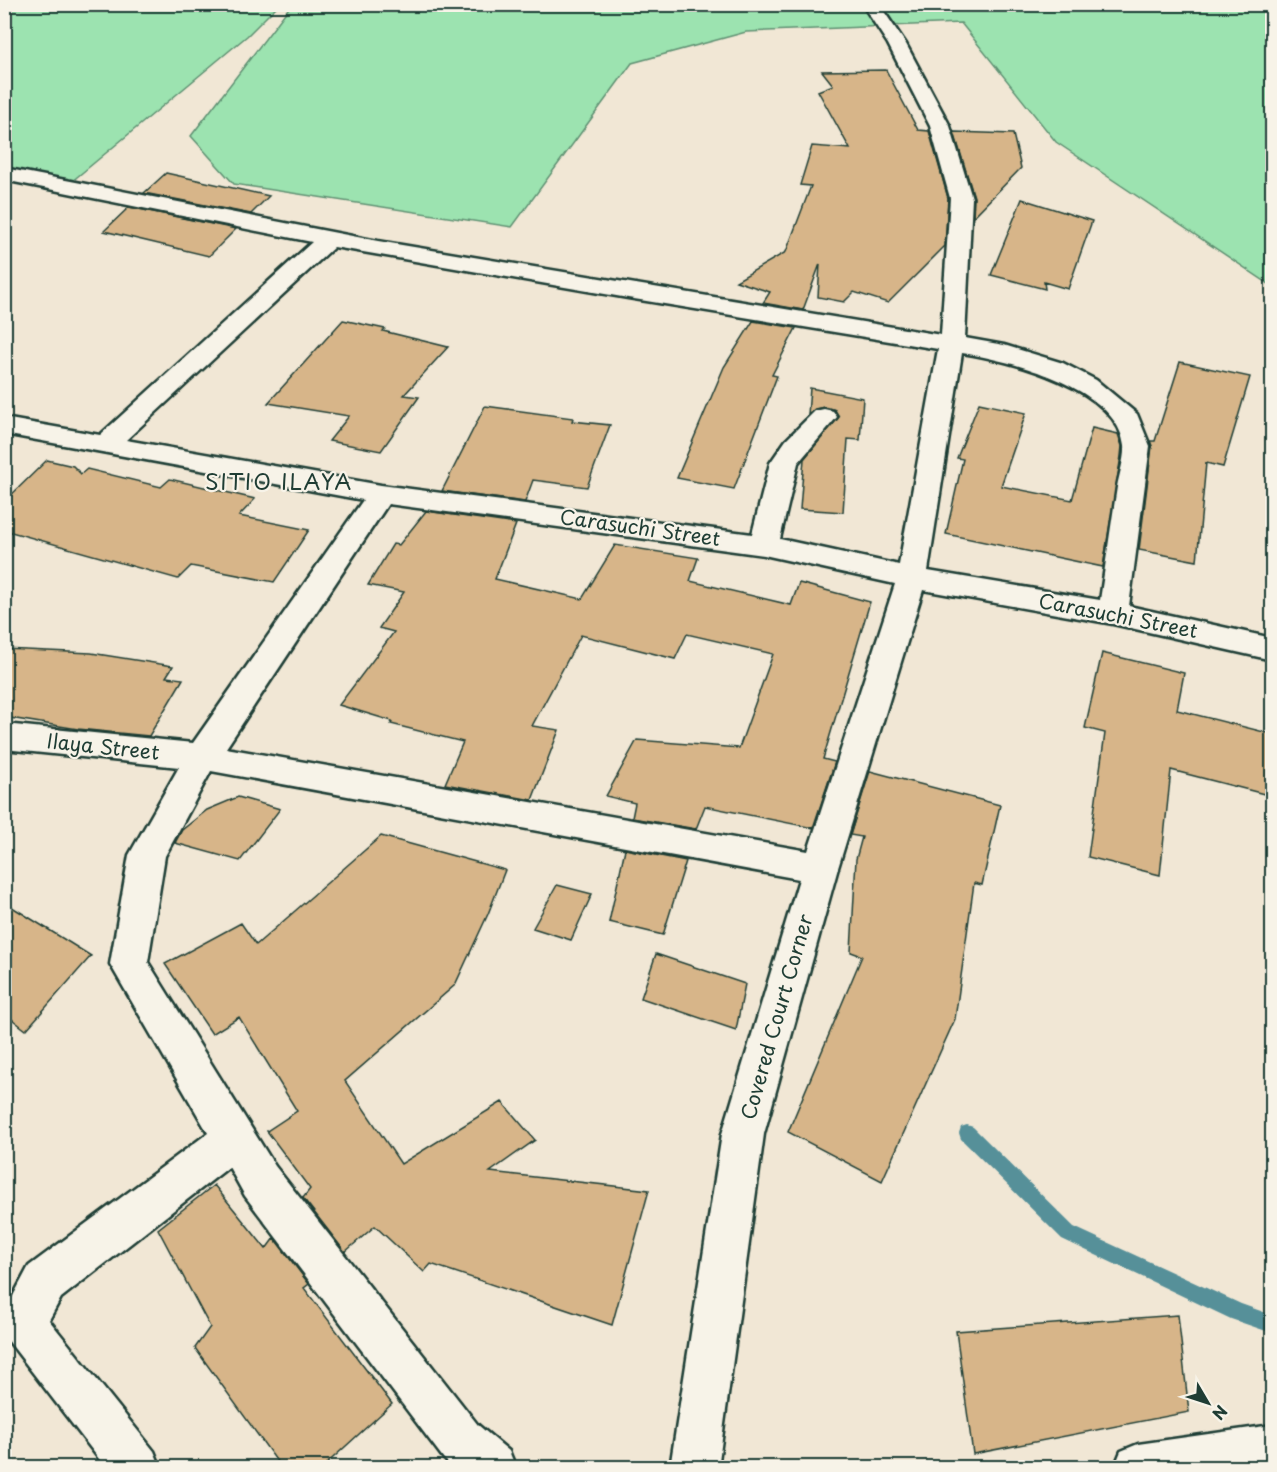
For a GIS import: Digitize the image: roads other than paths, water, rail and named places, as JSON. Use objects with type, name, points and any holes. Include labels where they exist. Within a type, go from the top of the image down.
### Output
[{"type":"street","name":"Covered Court Corner","points":[[694,1467],[743,1134],[820,868],[912,578],[955,322],[961,198],[940,126],[897,44],[870,4]]},
{"type":"street","points":[[4,174],[145,205],[509,272],[1004,352],[1054,368],[1087,385],[1124,414],[1137,446],[1113,613]]},
{"type":"street","points":[[105,445],[328,239]]},
{"type":"street","points":[[764,545],[784,463],[796,446],[824,417]]},
{"type":"street","name":"Carasuchi Street","points":[[4,426],[381,494],[764,545],[912,578],[1113,613],[1272,649]]},
{"type":"street","points":[[381,494],[202,757],[147,855],[129,964],[260,1181],[460,1442],[492,1467]]},
{"type":"street","name":"Ilaya Street","points":[[4,736],[202,757],[820,868]]},
{"type":"street","points":[[137,1467],[23,1323],[45,1282],[234,1138]]},
{"type":"street","points":[[1138,1467],[1272,1449]]},
{"type":"waterway","points":[[967,1133],[1068,1233],[1238,1312],[1272,1324]]},
{"type":"district","name":"SITIO ILAYA","points":[[279,482]]}]
